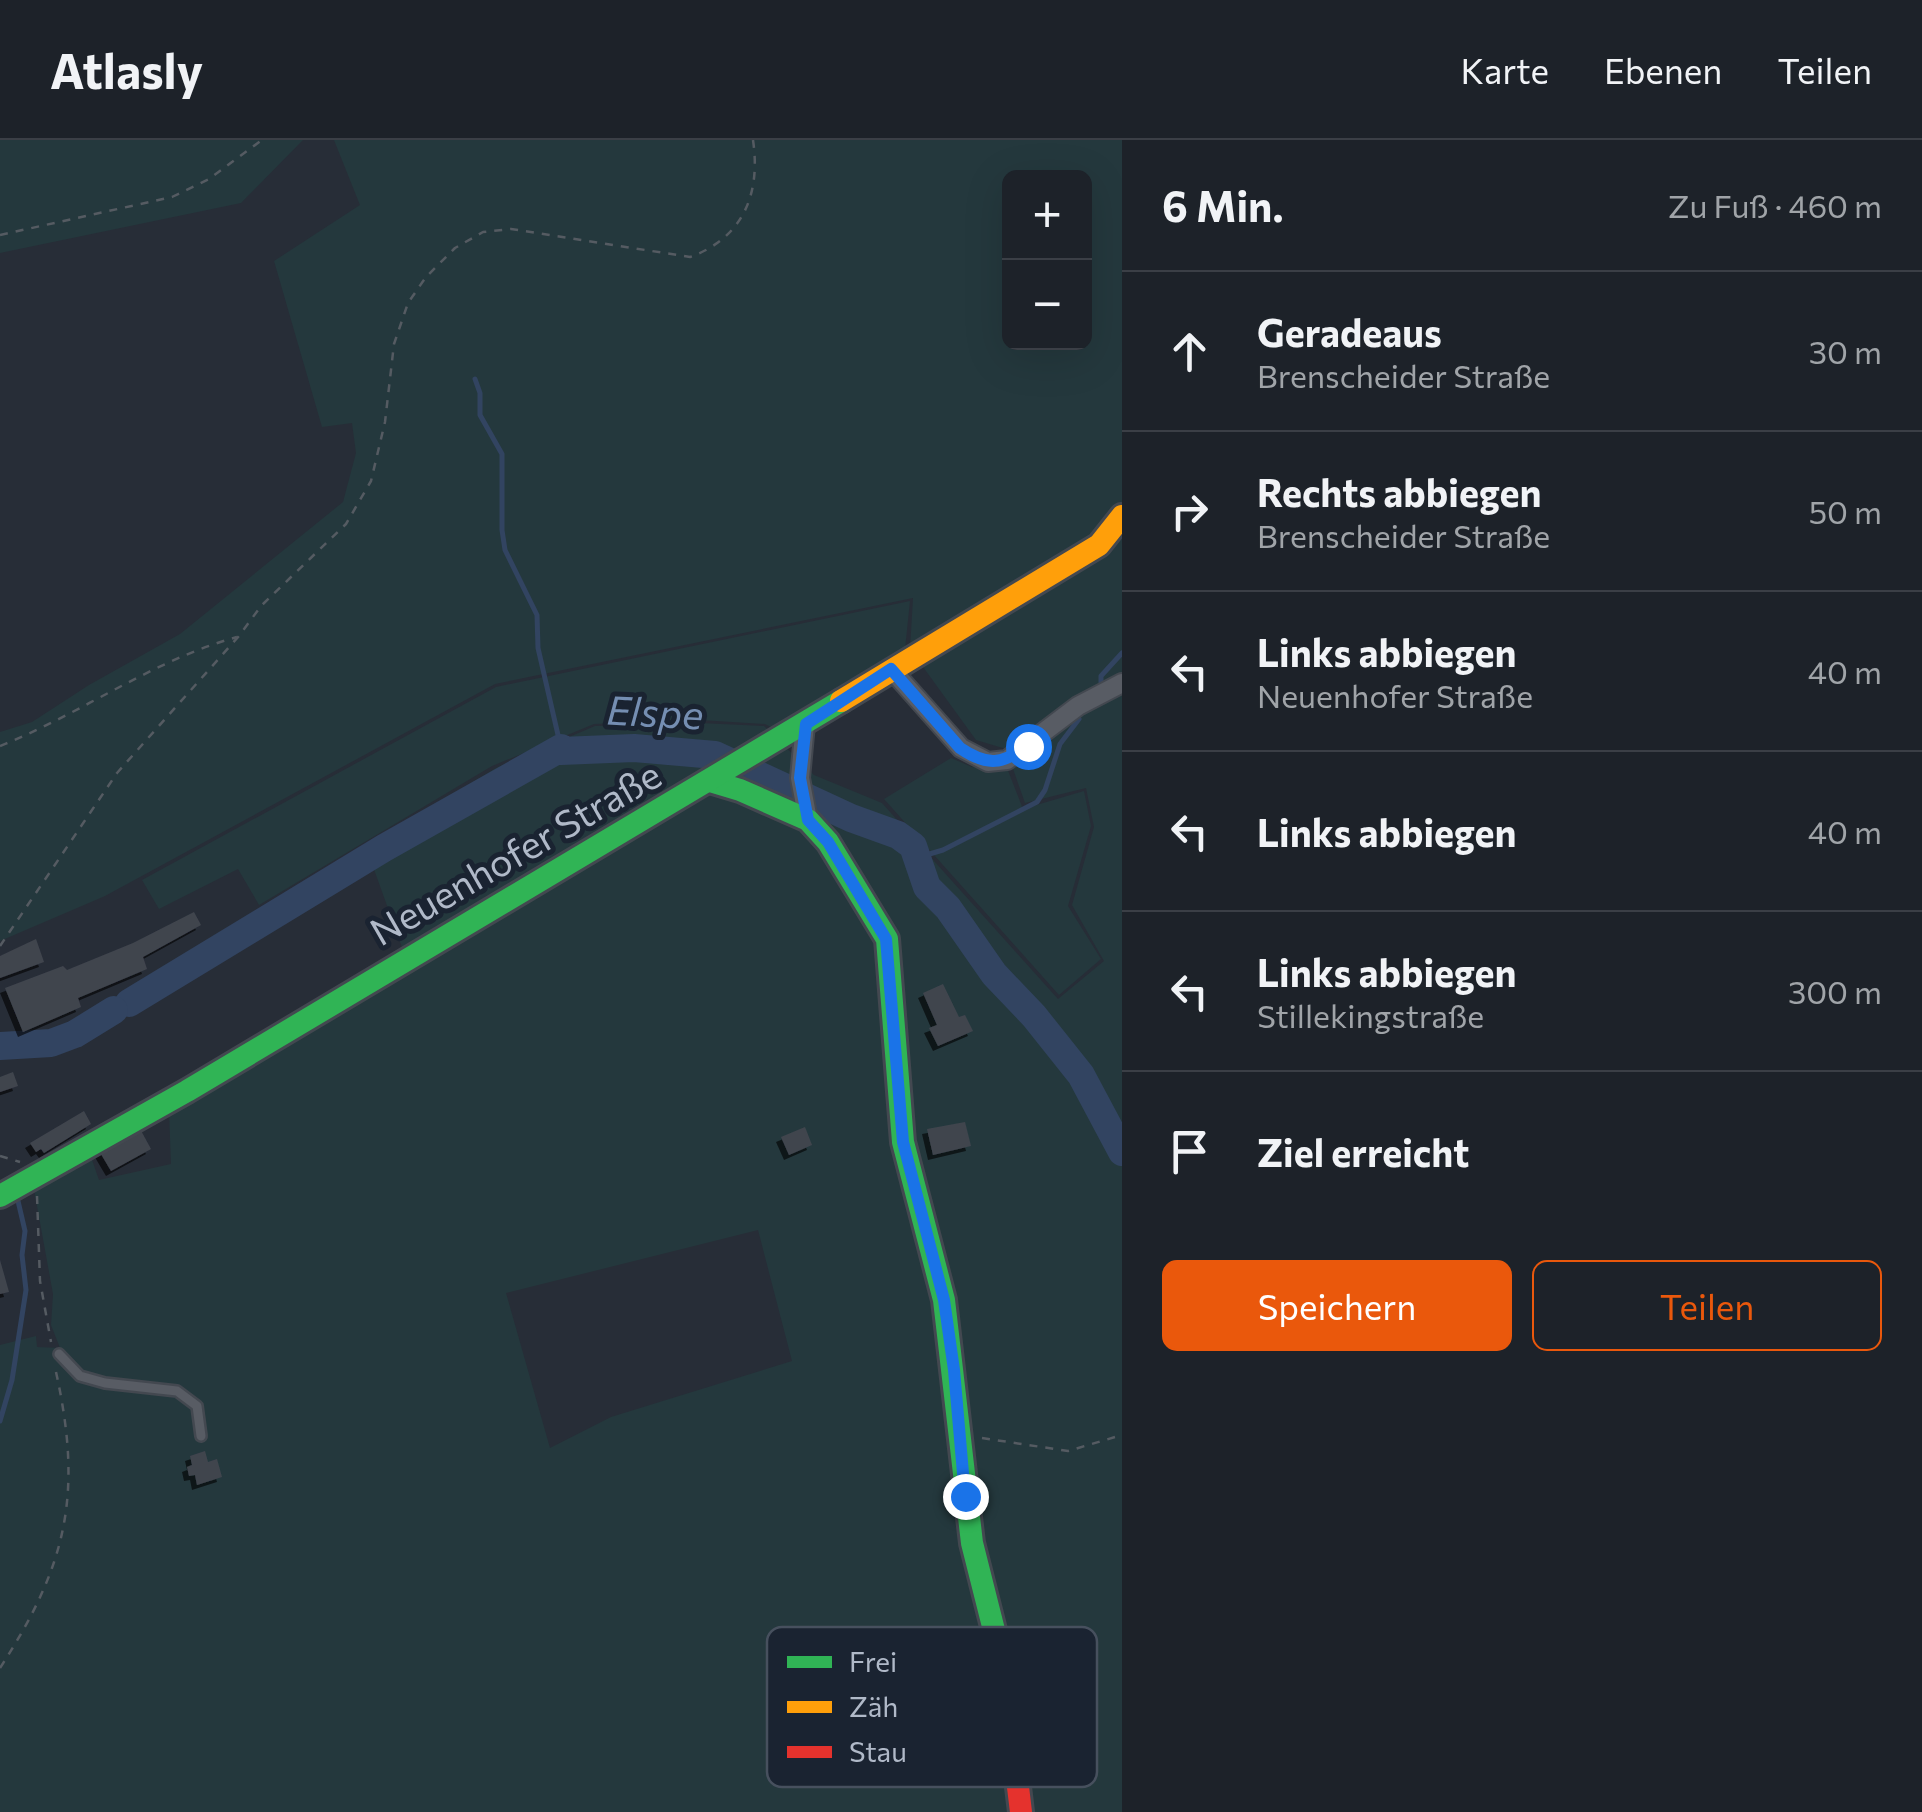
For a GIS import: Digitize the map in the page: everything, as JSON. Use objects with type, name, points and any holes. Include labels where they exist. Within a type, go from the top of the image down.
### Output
[{"type":"street","name":"Neuenhofer Straße","points":[[0,1196],[187,1091],[806,724],[1099,545],[1122,516]]},
{"type":"street","points":[[891,669],[960,748],[988,762],[1008,760],[1078,706],[1122,683]]},
{"type":"street","points":[[806,724],[800,778],[806,812],[886,939],[903,1142],[944,1300],[972,1542],[993,1627]]},
{"type":"street","points":[[727,770],[740,790],[806,812]]},
{"type":"street","points":[[1018,1787],[1021,1812]]},
{"type":"lane","points":[[59,1354],[80,1376],[105,1383],[177,1391],[197,1406],[201,1436]]},
{"type":"path","points":[[0,235],[172,197],[209,179],[262,140]]},
{"type":"path","points":[[0,946],[116,773],[239,636],[261,606],[346,524],[371,482],[385,422],[394,344],[408,303],[426,277],[455,248],[483,232],[511,229],[690,257],[713,249],[740,224],[757,164],[754,140]]},
{"type":"path","points":[[0,746],[47,726],[199,647],[239,636]]},
{"type":"path","points":[[0,1668],[32,1618],[63,1539],[70,1494],[68,1440],[53,1356],[59,1354],[51,1342],[40,1281],[36,1174]]},
{"type":"path","points":[[961,1434],[1068,1451],[1122,1435]]},
{"type":"green space","points":[[0,140],[303,140],[241,203],[0,253]]},
{"type":"green space","points":[[334,140],[1122,140],[1122,1812],[0,1812],[0,1345],[36,1336],[37,1347],[60,1348],[51,1325],[53,1294],[33,1184],[90,1154],[99,1180],[171,1164],[169,1111],[409,967],[366,847],[496,768],[595,726],[764,726],[814,775],[882,803],[1058,999],[1104,961],[1072,905],[1094,827],[1086,788],[1025,803],[1006,749],[976,740],[910,649],[913,598],[495,684],[105,896],[0,941],[0,732],[32,722],[180,634],[343,502],[356,453],[352,423],[322,427],[274,261],[360,205]],"holes":[[[758,1230],[792,1361],[611,1417],[550,1448],[506,1293]]]},
{"type":"green space","points":[[910,601],[905,649],[773,728],[765,724],[700,720],[594,724],[492,766],[259,905],[238,869],[159,909],[142,880],[496,687]]},
{"type":"green space","points":[[951,758],[972,767],[1007,768],[1023,809],[1084,791],[1091,826],[1068,906],[1101,959],[1059,995],[884,799]]},
{"type":"building","points":[[194,912],[201,925],[143,957],[147,969],[78,998],[81,1007],[23,1032],[5,988],[63,966],[67,970]]},
{"type":"building","points":[[36,939],[44,962],[0,978],[0,956]]},
{"type":"building","points":[[943,984],[959,1017],[965,1015],[973,1031],[938,1046],[929,1028],[937,1025],[923,993]]},
{"type":"building","points":[[13,1072],[18,1086],[0,1092],[0,1077]]},
{"type":"building","points":[[84,1111],[91,1124],[44,1153],[41,1149],[36,1152],[30,1143]]},
{"type":"building","points":[[965,1122],[971,1146],[933,1155],[927,1129]]},
{"type":"building","points":[[139,1127],[151,1149],[111,1171],[98,1149]]},
{"type":"building","points":[[805,1127],[812,1145],[789,1155],[781,1137]]},
{"type":"building","points":[[0,1260],[9,1292],[0,1294]]},
{"type":"building","points":[[205,1451],[208,1462],[217,1459],[222,1477],[197,1485],[195,1475],[189,1476],[187,1467],[192,1465],[190,1456]]},
{"type":"waterway","points":[[475,379],[480,393],[480,415],[502,454],[505,550],[537,615],[538,648],[561,748]]},
{"type":"waterway","points":[[1101,686],[1101,676],[1122,653]]},
{"type":"waterway","points":[[916,858],[943,850],[1037,802],[1045,790],[1060,744],[1079,719]]},
{"type":"waterway","name":"Elspe","points":[[129,1003],[384,848],[561,748],[634,748],[715,755],[851,818],[898,835],[913,846],[927,887],[948,908],[994,974],[1081,1075],[1122,1152]]},
{"type":"waterway","name":"Elspe","points":[[0,1046],[51,1043],[75,1034],[114,1010]]},
{"type":"waterway","points":[[0,1421],[12,1380],[26,1290],[22,1255],[25,1231],[18,1201]]},
{"type":"traffic: fast","points":[[0,1196],[187,1091],[841,701]]},
{"type":"traffic: fast","points":[[710,781],[808,820],[828,842],[887,939],[903,1142],[944,1300],[972,1543],[993,1627]]},
{"type":"traffic: slow","points":[[841,701],[1099,545],[1122,516]]},
{"type":"traffic: jam","points":[[1018,1787],[1021,1812]]},
{"type":"route","points":[[965,1496],[944,1300],[903,1142],[886,939],[874,913],[828,842],[808,820],[800,778],[806,724],[891,669],[960,748],[974,758],[988,762],[1008,760],[1028,746]]}]
